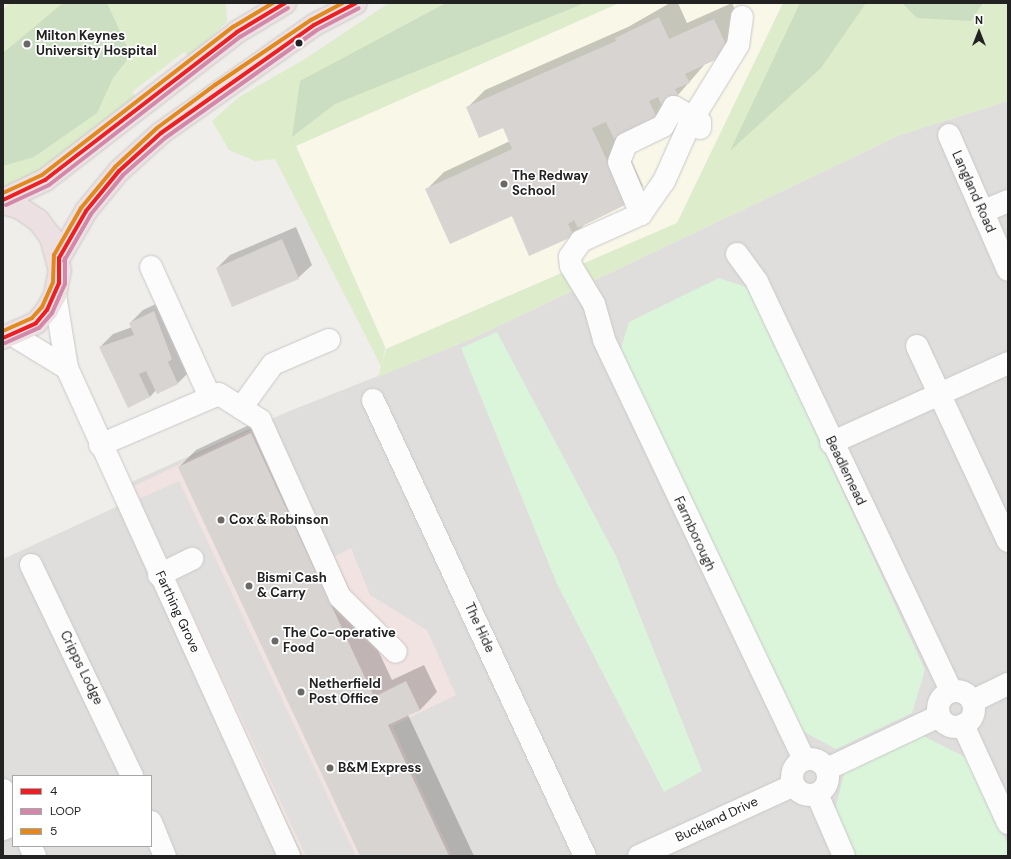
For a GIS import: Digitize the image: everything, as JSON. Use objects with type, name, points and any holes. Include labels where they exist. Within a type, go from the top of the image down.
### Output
[{"type":"highway","points":[[3,200],[44,180],[237,32],[285,3]]},
{"type":"highway","points":[[8,337],[36,323],[56,295],[59,258],[86,211],[120,171],[161,133],[219,90],[314,25],[356,3]]},
{"type":"highway","points":[[3,203],[20,208],[38,220],[51,237],[59,258]]},
{"type":"street","points":[[641,214],[664,181],[676,149],[738,45],[742,17]]},
{"type":"street","points":[[641,214],[619,162],[626,144],[663,126],[674,107],[694,117]]},
{"type":"street","name":"Langland Road","points":[[949,135],[1008,270]]},
{"type":"street","points":[[982,212],[1008,202]]},
{"type":"street","name":"Farmborough","points":[[641,214],[581,241],[574,248],[571,266],[594,304],[610,354],[804,760]]},
{"type":"street","name":"Beadlemead","points":[[737,254],[758,282],[831,443],[951,691]]},
{"type":"street","points":[[151,267],[210,397]]},
{"type":"street","name":"Farthing Grove","points":[[56,295],[67,368],[100,445],[289,856]]},
{"type":"street","points":[[8,337],[67,368]]},
{"type":"street","points":[[242,408],[273,364],[329,340]]},
{"type":"street","points":[[917,346],[1008,541]]},
{"type":"street","points":[[831,443],[941,395],[1008,363]]},
{"type":"street","points":[[100,445],[219,394],[260,420],[340,597],[396,652]]},
{"type":"street","name":"The Hide","points":[[373,400],[586,856]]},
{"type":"street","points":[[160,575],[192,559]]},
{"type":"street","name":"Cripps Lodge","points":[[31,565],[128,775]]},
{"type":"street","points":[[973,701],[1008,684]]},
{"type":"street","points":[[951,691],[966,693],[973,701],[974,712],[963,726],[947,725],[939,716],[939,701],[951,691]]},
{"type":"street","points":[[827,770],[939,716]]},
{"type":"street","points":[[963,726],[1008,823]]},
{"type":"street","points":[[814,759],[827,770],[825,786],[817,794],[806,794],[794,785],[794,767],[804,760],[814,759]]},
{"type":"street","name":"Buckland Drive","points":[[639,856],[794,785]]},
{"type":"street","points":[[3,790],[12,808]]},
{"type":"street","points":[[817,794],[844,856]]},
{"type":"street","points":[[152,824],[165,856]]},
{"type":"street","points":[[30,847],[35,856]]},
{"type":"shaded area","name":"The Redway School","points":[[619,3],[783,3],[677,223],[386,349],[295,146]]},
{"type":"shaded area","points":[[1008,101],[1008,856],[3,856],[3,559],[116,507],[127,484],[287,412],[469,340],[900,135]]},
{"type":"shaded area","points":[[270,421],[334,557],[351,548],[370,595],[427,630],[456,695],[392,726],[452,856],[303,856],[130,488]]},
{"type":"shaded area","points":[[179,481],[356,856],[306,856],[139,499]]},
{"type":"green space","points":[[11,3],[226,3],[227,22],[190,57],[184,52],[132,92],[137,100],[42,175],[7,188],[3,187],[3,9]]},
{"type":"green space","points":[[63,3],[107,3],[131,55],[113,78],[97,113],[34,157],[3,166],[3,53]]},
{"type":"green space","points":[[389,3],[619,3],[296,146],[385,347],[382,364],[386,349],[677,223],[783,3],[1008,3],[1008,101],[900,135],[469,340],[378,377],[381,366],[275,159],[255,161],[229,150],[212,121],[239,97],[305,59]]},
{"type":"green space","points":[[446,3],[585,3],[335,104],[292,137],[300,81]]},
{"type":"green space","points":[[800,3],[866,3],[821,68],[730,151]]},
{"type":"green space","points":[[902,3],[983,3],[971,21],[917,18]]},
{"type":"green space","points":[[719,278],[749,288],[925,670],[912,713],[836,749],[797,728],[619,355],[629,322]]},
{"type":"green space","points":[[497,332],[616,556],[702,771],[664,792],[557,584],[461,348]]},
{"type":"green space","points":[[921,735],[967,758],[1008,845],[1008,856],[856,856],[835,810],[845,770]]},
{"type":"building","points":[[659,17],[669,39],[714,19],[730,53],[685,74],[690,83],[675,89],[679,97],[661,104],[658,97],[649,101],[658,120],[614,139],[606,122],[592,128],[627,204],[578,228],[574,220],[568,224],[574,236],[529,256],[512,216],[450,244],[425,189],[512,149],[503,128],[479,138],[466,107],[616,41],[615,38]]},
{"type":"building","points":[[282,239],[299,279],[232,307],[216,268]]},
{"type":"building","points":[[154,311],[172,359],[168,362],[178,384],[157,394],[146,371],[139,374],[150,397],[128,408],[99,347],[134,335],[129,323]]},
{"type":"building","points":[[251,433],[374,697],[406,681],[420,710],[388,725],[449,856],[360,856],[178,467]]},
{"type":"transit line","name":"5","points":[[3,193],[42,175],[233,27],[273,3]]},
{"type":"transit line","name":"4","points":[[3,200],[45,180],[237,32],[285,3]]},
{"type":"transit line","name":"5","points":[[3,331],[32,318],[42,307],[53,282],[54,255],[81,208],[115,167],[157,128],[215,85],[311,20],[343,3]]},
{"type":"transit line","name":"4","points":[[59,258],[86,211],[119,171],[161,133],[314,25],[356,3]]},
{"type":"transit line","name":"LOOP","points":[[6,205],[49,185],[240,37],[288,8]]},
{"type":"transit line","name":"LOOP","points":[[64,261],[91,214],[123,175],[165,138],[317,30],[359,8]]},
{"type":"transit line","name":"4","points":[[3,338],[36,323],[47,310],[59,283],[59,258]]},
{"type":"transit line","name":"LOOP","points":[[5,343],[39,328],[52,313],[65,284],[65,258]]},
{"type":"place","name":"Milton Keynes University Hospital","points":[[27,44]]},
{"type":"place","name":"The Redway School","points":[[504,184]]},
{"type":"place","name":"Cox & Robinson","points":[[221,520]]},
{"type":"place","name":"Bismi Cash & Carry","points":[[249,586]]},
{"type":"place","name":"The Co-operative Food","points":[[275,641]]},
{"type":"place","name":"Netherfield Post Office","points":[[301,692]]},
{"type":"place","name":"B&M Express","points":[[330,768]]}]
